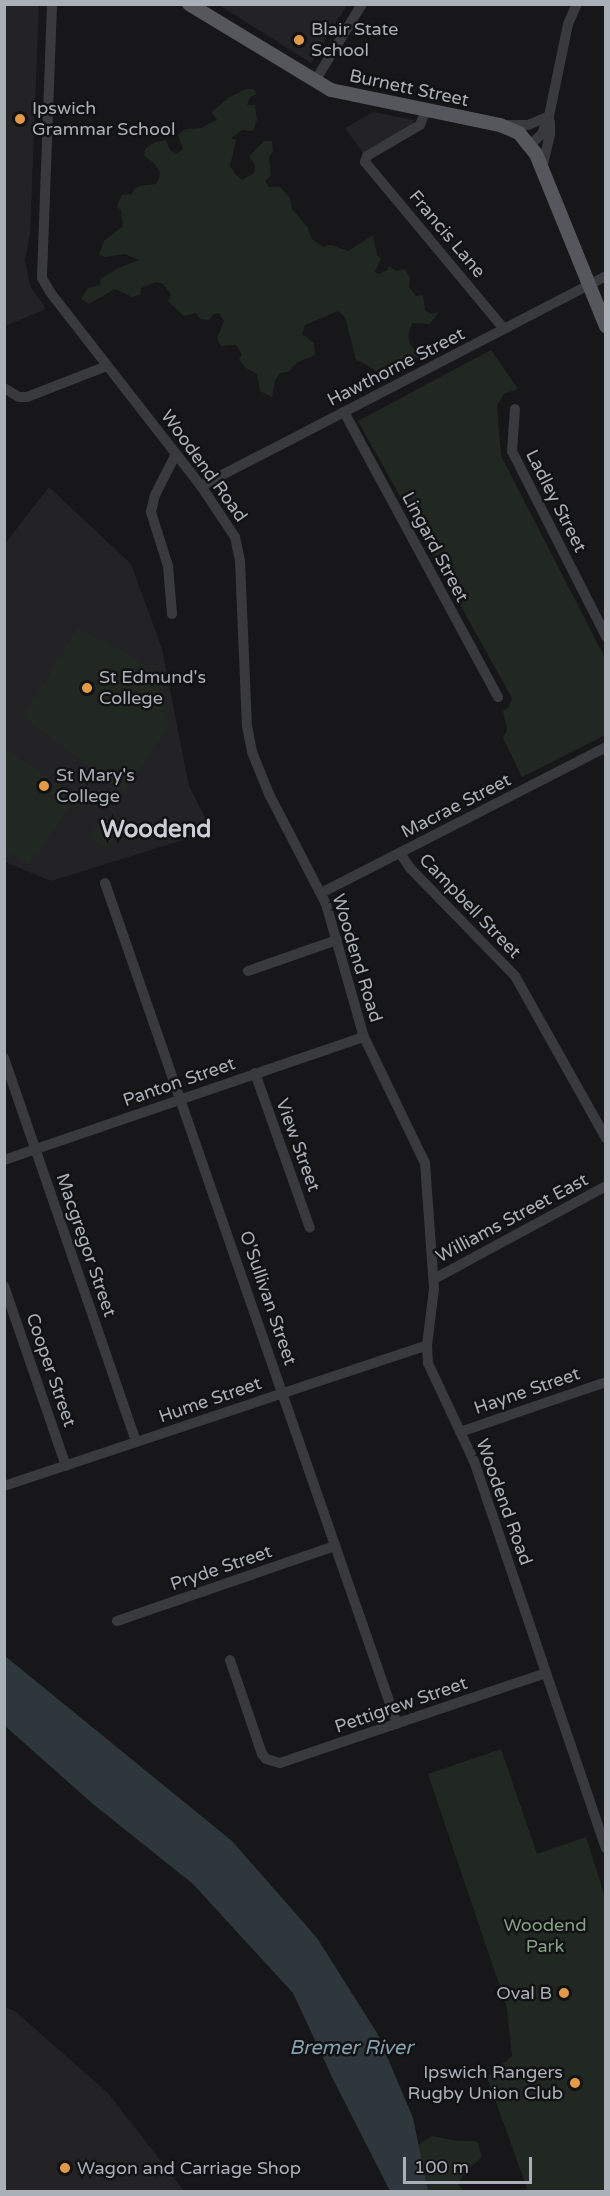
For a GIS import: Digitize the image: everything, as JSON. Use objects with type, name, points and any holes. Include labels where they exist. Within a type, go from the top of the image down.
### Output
[{"type":"main road","name":"Burnett Street","points":[[189,4],[335,91],[500,125],[519,133],[530,145]]},
{"type":"main road","points":[[530,145],[606,326]]},
{"type":"street","name":"Woodend Road","points":[[52,4],[42,273],[48,289],[230,526],[239,551],[247,726],[252,752],[269,794],[321,893],[337,940],[364,1037],[425,1163],[434,1279],[427,1345],[428,1363],[474,1461],[606,1848]]},
{"type":"street","points":[[315,81],[362,4]]},
{"type":"street","points":[[530,145],[542,134],[549,116],[568,24],[577,4]]},
{"type":"street","name":"Francis Lane","points":[[426,110],[422,122],[416,128],[365,160],[504,329]]},
{"type":"street","points":[[500,125],[540,122],[549,116]]},
{"type":"street","points":[[542,169],[550,135],[549,116]]},
{"type":"street","name":"Hawthorne Street","points":[[201,486],[606,276]]},
{"type":"street","points":[[4,388],[19,396],[27,397],[107,366]]},
{"type":"street","name":"Ladley Street","points":[[515,410],[512,451],[606,636]]},
{"type":"street","name":"Lingard Street","points":[[344,412],[498,697]]},
{"type":"street","points":[[172,614],[168,566],[151,512],[155,495],[176,454]]},
{"type":"street","name":"Macrae Street","points":[[321,893],[606,747]]},
{"type":"street","name":"Campbell Street","points":[[400,853],[410,868],[515,976],[606,1138]]},
{"type":"street","name":"O'Sullivan Street","points":[[105,883],[284,1393],[397,1724]]},
{"type":"street","points":[[248,971],[337,940]]},
{"type":"street","name":"Panton Street","points":[[4,1160],[364,1037]]},
{"type":"street","name":"Macgregor Street","points":[[4,1058],[136,1442]]},
{"type":"street","name":"View Street","points":[[255,1073],[310,1228]]},
{"type":"street","name":"Williams Street East","points":[[434,1279],[606,1186]]},
{"type":"street","name":"Cooper Street","points":[[4,1286],[66,1466]]},
{"type":"street","name":"Hume Street","points":[[4,1486],[427,1345]]},
{"type":"street","name":"Hayne Street","points":[[460,1432],[606,1382]]},
{"type":"street","name":"Pryde Street","points":[[117,1621],[335,1546]]},
{"type":"street","name":"Pettigrew Street","points":[[230,1660],[259,1747],[266,1759],[280,1763],[546,1673]]},
{"type":"shaded area","name":"Ipswich Grammar School","points":[[5,4],[39,5],[30,234],[25,260],[30,286],[46,309],[5,326]]},
{"type":"shaded area","name":"Blair State School","points":[[219,5],[347,5],[311,63]]},
{"type":"shaded area","points":[[373,112],[414,120],[413,125],[363,153],[345,128]]},
{"type":"shaded area","name":"St Edmund's College","points":[[49,487],[131,564],[162,649],[189,786],[212,831],[51,881],[5,862],[4,545]]},
{"type":"shaded area","points":[[4,2006],[16,2012],[108,2093],[184,2191],[5,2191]]},
{"type":"green space","points":[[246,89],[253,89],[257,94],[250,97],[247,105],[255,105],[257,120],[253,131],[242,130],[231,138],[236,140],[230,166],[235,174],[242,180],[254,173],[255,166],[249,156],[264,141],[272,141],[273,151],[269,157],[271,175],[265,181],[269,187],[280,187],[290,198],[292,209],[308,228],[312,239],[323,247],[331,245],[348,251],[373,235],[377,255],[381,258],[375,272],[378,274],[388,270],[389,266],[396,271],[405,269],[410,278],[409,287],[416,296],[423,295],[425,310],[431,314],[439,312],[430,324],[412,323],[408,336],[410,344],[420,356],[384,375],[356,359],[345,317],[338,311],[305,325],[302,334],[314,343],[315,355],[298,362],[288,372],[280,373],[275,380],[272,397],[260,391],[257,374],[246,368],[239,360],[242,354],[236,345],[221,346],[217,338],[224,321],[219,313],[214,314],[209,320],[200,319],[196,313],[184,316],[168,301],[171,294],[162,283],[156,282],[141,288],[140,295],[132,297],[115,289],[89,304],[81,299],[88,288],[100,285],[101,279],[118,268],[139,260],[125,254],[105,257],[99,255],[104,241],[123,226],[121,210],[117,207],[122,195],[132,194],[134,189],[140,186],[156,184],[159,178],[160,172],[153,162],[144,156],[145,149],[155,142],[166,140],[170,150],[177,154],[183,149],[178,135],[185,129],[201,128],[217,120],[212,112],[228,98]]},
{"type":"green space","points":[[491,350],[518,389],[504,394],[497,405],[501,456],[605,658],[605,735],[522,777],[503,738],[507,730],[503,711],[509,707],[512,698],[358,421]]},
{"type":"green space","points":[[78,628],[125,652],[161,679],[169,724],[123,793],[24,717]]},
{"type":"green space","points":[[4,748],[76,797],[29,865],[5,849]]},
{"type":"green space","points":[[102,818],[119,829],[106,849],[89,837]]},
{"type":"green space","name":"Woodend Park","points":[[501,1749],[537,1854],[586,1837],[605,1897],[605,2191],[528,2191],[487,2077],[512,2056],[507,2008],[428,1774]]},
{"type":"green space","points":[[432,2136],[457,2141],[477,2141],[482,2157],[465,2172],[458,2184],[463,2191],[428,2191],[418,2145]]},
{"type":"water","name":"Bremer River","points":[[5,1656],[232,1841],[317,1938],[377,2033],[413,2118],[428,2191],[390,2191],[333,2079],[293,1993],[193,1884],[93,1804],[5,1726]]},
{"type":"place","name":"Blair State School","points":[[299,40]]},
{"type":"place","name":"Ipswich Grammar School","points":[[20,119]]},
{"type":"place","name":"St Edmund's College","points":[[87,688]]},
{"type":"place","name":"St Mary's College","points":[[44,786]]},
{"type":"place","name":"Oval B","points":[[564,1993]]},
{"type":"place","name":"Ipswich Rangers Rugby Union Club","points":[[575,2083]]},
{"type":"place","name":"Wagon and Carriage Shop","points":[[65,2168]]},
{"type":"district","name":"Woodend","points":[[156,830]]}]
